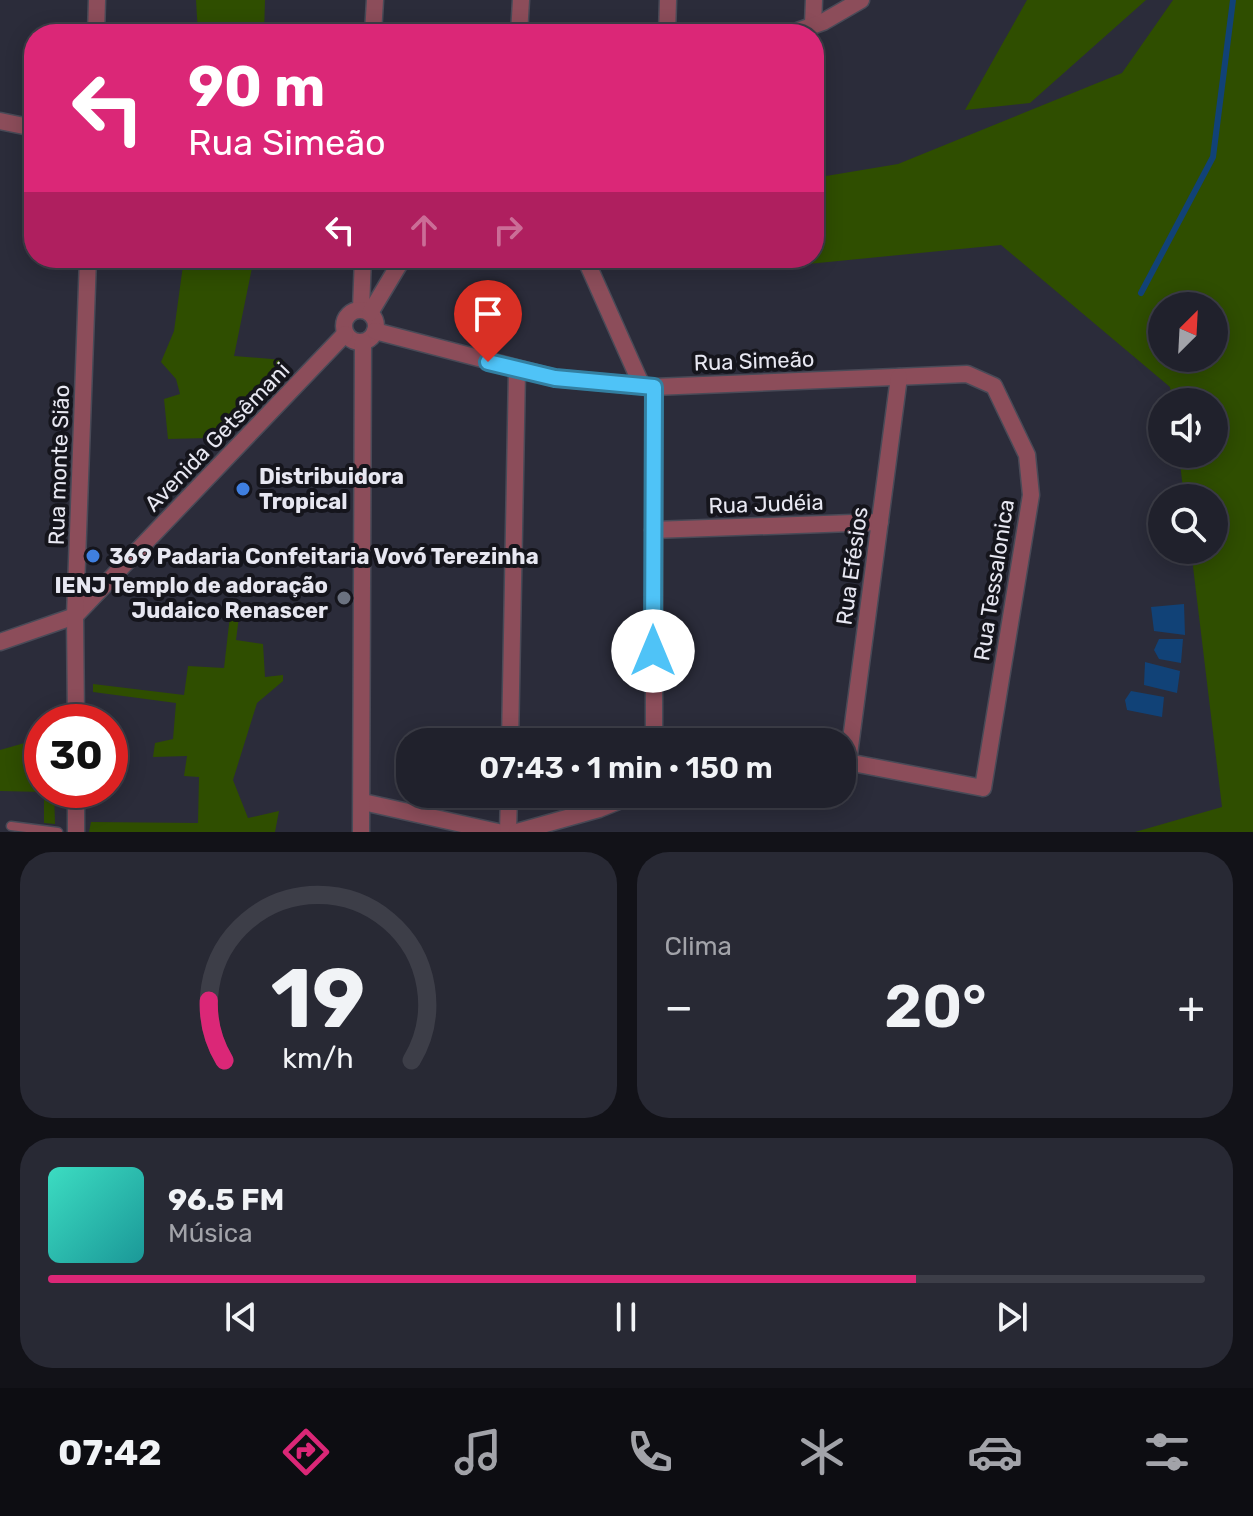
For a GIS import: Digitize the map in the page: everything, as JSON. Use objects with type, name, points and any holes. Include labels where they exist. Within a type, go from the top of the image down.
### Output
[{"type":"street","points":[[96,24],[97,0]]},
{"type":"street","points":[[374,24],[375,0]]},
{"type":"street","points":[[520,24],[521,0]]},
{"type":"street","points":[[667,24],[668,0]]},
{"type":"street","points":[[813,24],[814,0]]},
{"type":"street","points":[[815,24],[861,0]]},
{"type":"street","points":[[0,121],[24,126]]},
{"type":"street","name":"Rua monte Sião","points":[[76,704],[75,616],[88,268]]},
{"type":"street","points":[[361,832],[369,337],[364,268]]},
{"type":"street","points":[[366,311],[396,268]]},
{"type":"street","points":[[590,268],[648,386],[653,530],[654,728]]},
{"type":"street","name":"Avenida Getsêmani","points":[[0,642],[75,616],[345,334],[345,320],[366,311]]},
{"type":"street","name":"Rua Simeão","points":[[345,334],[353,341],[369,337],[555,378],[648,386],[967,374],[994,386]]},
{"type":"street","points":[[510,728],[517,370]]},
{"type":"street","name":"Rua Efésios","points":[[850,728],[899,377]]},
{"type":"street","name":"Rua Tessalonica","points":[[856,764],[983,788],[1031,495],[1027,455],[994,386]]},
{"type":"street","name":"Rua Judéia","points":[[653,530],[880,522]]},
{"type":"street","points":[[363,802],[498,832]]},
{"type":"street","points":[[76,808],[76,832]]},
{"type":"street","points":[[508,832],[509,808]]},
{"type":"street","points":[[517,832],[601,808]]},
{"type":"lane","points":[[11,826],[58,832]]},
{"type":"green space","points":[[196,0],[265,0],[264,24],[197,24]]},
{"type":"green space","points":[[1027,0],[1146,0],[1030,103],[965,110]]},
{"type":"green space","points":[[1173,0],[1253,0],[1253,832],[1135,832],[1222,807],[1193,564],[1228,564],[1228,484],[1182,484],[1181,468],[1228,468],[1228,388],[1170,388],[1152,372],[1228,372],[1228,292],[1148,292],[1148,369],[1001,245],[824,262],[824,176],[898,164],[1122,73]]},
{"type":"green space","points":[[183,268],[252,268],[234,356],[284,360],[208,438],[168,439],[164,399],[180,394],[176,379],[161,362],[174,331]]},
{"type":"green space","points":[[241,601],[236,640],[263,644],[265,677],[283,675],[283,681],[257,703],[233,780],[248,818],[279,811],[275,832],[89,832],[91,822],[198,823],[199,777],[184,776],[187,756],[153,757],[155,743],[173,739],[176,703],[93,692],[93,684],[184,695],[188,666],[224,668],[231,607]]},
{"type":"green space","points":[[24,743],[24,792],[0,791],[0,750]]},
{"type":"green space","points":[[44,808],[55,808],[55,824],[44,823]]},
{"type":"water","points":[[1184,604],[1185,635],[1154,631],[1151,607]]},
{"type":"water","points":[[1159,639],[1183,639],[1181,663],[1159,659],[1154,650]]},
{"type":"water","points":[[1145,662],[1180,671],[1177,693],[1144,685]]},
{"type":"water","points":[[1131,691],[1164,697],[1162,717],[1127,710],[1125,700]]},
{"type":"waterway","points":[[1141,293],[1213,157],[1233,0]]},
{"type":"place","name":"Distribuidora Tropical","points":[[243,489]]},
{"type":"place","name":"369 Padaria Confeitaria Vovó Terezinha","points":[[93,556]]},
{"type":"place","name":"IENJ Templo de adoração Judaico Renascer","points":[[344,598]]},
{"type":"route","points":[[488,362],[555,378],[654,387],[653,651]]}]
